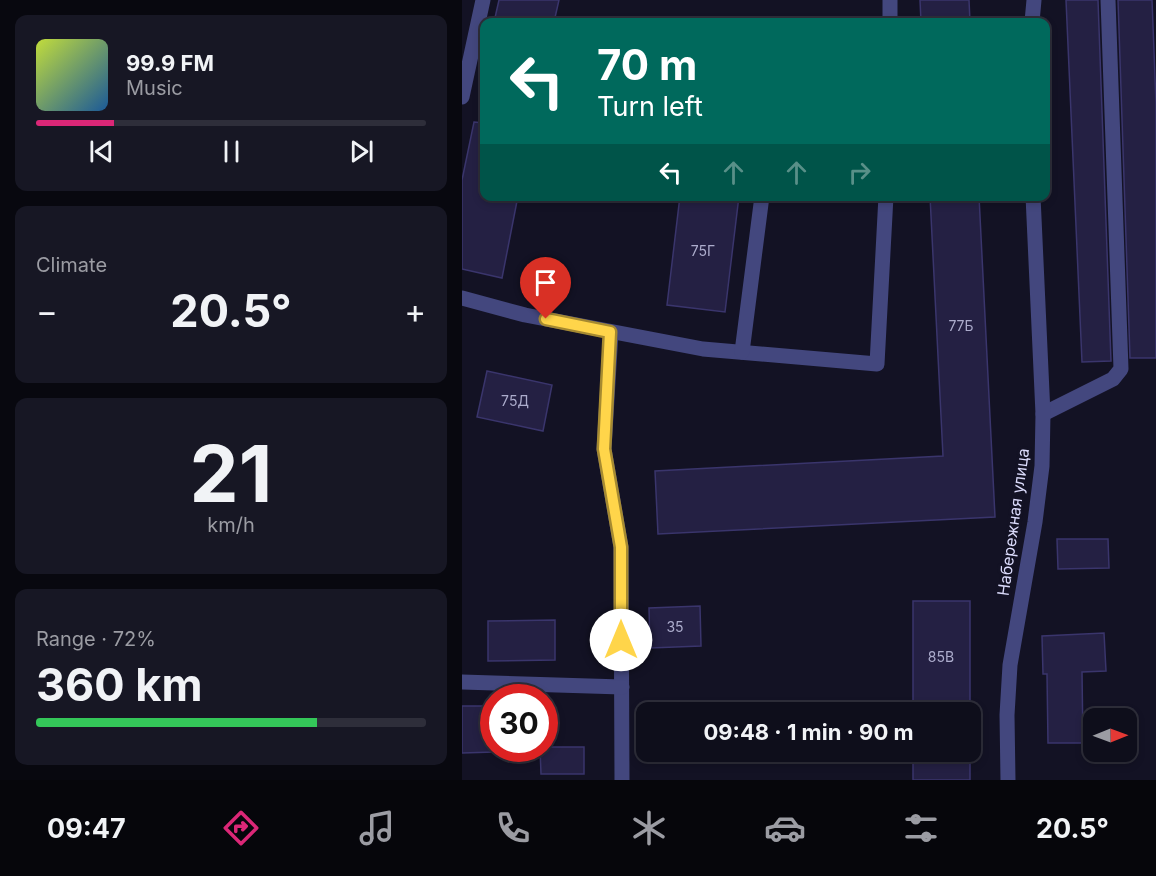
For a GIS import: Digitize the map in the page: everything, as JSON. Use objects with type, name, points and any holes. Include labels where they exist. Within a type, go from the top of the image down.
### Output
[{"type":"street","points":[[462,97],[483,0]]},
{"type":"street","points":[[890,0],[890,18]]},
{"type":"street","points":[[1032,18],[1034,0]]},
{"type":"street","points":[[1043,414],[1113,379],[1121,369],[1108,0]]},
{"type":"street","points":[[742,352],[761,201]]},
{"type":"street","points":[[462,298],[525,315],[703,349],[877,364],[886,201]]},
{"type":"street","name":"Набережная улица","points":[[1008,780],[1006,715],[1010,665],[1035,522],[1042,466],[1043,414],[1033,201]]},
{"type":"street","points":[[610,332],[604,449],[621,547],[622,780]]},
{"type":"street","points":[[462,682],[622,687]]},
{"type":"building","points":[[499,0],[559,0],[555,18],[495,18]]},
{"type":"building","points":[[920,0],[969,0],[970,18],[921,18]]},
{"type":"building","points":[[1066,0],[1098,0],[1111,361],[1082,362]]},
{"type":"building","points":[[1118,0],[1152,0],[1156,103],[1156,358],[1130,358]]},
{"type":"building","points":[[474,122],[480,123],[480,201],[517,201],[502,278],[462,269],[462,180]]},
{"type":"building","points":[[679,201],[738,201],[725,312],[667,305]]},
{"type":"building","points":[[930,201],[979,201],[995,517],[658,534],[655,471],[943,456]]},
{"type":"building","points":[[487,371],[552,385],[543,431],[477,417]]},
{"type":"building","points":[[1057,539],[1108,539],[1109,568],[1058,569]]},
{"type":"building","points":[[913,601],[970,601],[970,702],[913,702]]},
{"type":"building","points":[[700,606],[701,646],[650,648],[649,608]]},
{"type":"building","points":[[555,620],[555,660],[488,661],[488,621]]},
{"type":"building","points":[[1104,633],[1106,671],[1082,672],[1083,743],[1048,743],[1047,674],[1043,674],[1042,636]]},
{"type":"building","points":[[462,706],[480,706],[480,752],[462,753]]},
{"type":"building","points":[[558,747],[584,747],[584,774],[541,774],[541,762],[558,762]]},
{"type":"building","points":[[913,762],[970,762],[970,780],[913,780]]},
{"type":"route","points":[[546,319],[610,332],[604,449],[621,547],[621,640]]}]
